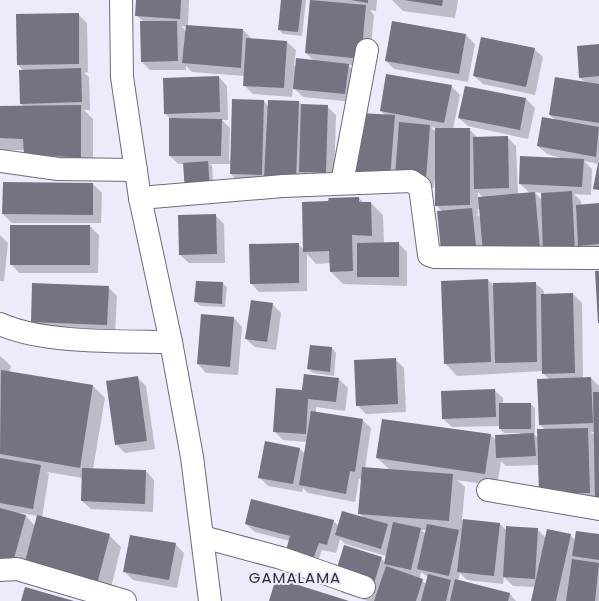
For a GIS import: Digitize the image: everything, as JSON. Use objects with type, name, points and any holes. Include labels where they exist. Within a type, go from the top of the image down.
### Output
[{"type":"street","points":[[121,0],[122,78],[140,198],[171,342],[192,457],[210,601]]},
{"type":"street","points":[[342,183],[367,50]]},
{"type":"street","points":[[0,161],[58,169],[136,170]]},
{"type":"street","points":[[140,198],[342,183],[411,181],[418,184],[420,187],[427,253],[435,257],[599,258]]},
{"type":"street","points":[[0,324],[30,334],[112,340],[171,342]]},
{"type":"street","points":[[488,490],[599,509]]},
{"type":"street","points":[[203,537],[281,558],[364,587]]},
{"type":"street","points":[[0,570],[17,569],[125,601]]},
{"type":"building","points":[[136,0],[181,0],[180,19],[135,16]]},
{"type":"building","points":[[281,0],[302,0],[298,32],[278,30]]},
{"type":"building","points":[[310,0],[366,5],[361,59],[305,53]]},
{"type":"building","points":[[351,0],[368,0],[368,3]]},
{"type":"building","points":[[404,0],[443,0],[442,6]]},
{"type":"building","points":[[79,13],[79,64],[17,65],[16,14]]},
{"type":"building","points":[[140,21],[177,21],[178,61],[141,62]]},
{"type":"building","points":[[392,21],[466,34],[459,74],[385,61]]},
{"type":"building","points":[[186,25],[243,29],[241,68],[182,63]]},
{"type":"building","points":[[481,37],[535,48],[526,87],[473,76]]},
{"type":"building","points":[[246,38],[287,41],[284,88],[243,86]]},
{"type":"building","points":[[599,44],[599,76],[579,78],[577,46]]},
{"type":"building","points":[[296,58],[349,64],[345,94],[293,89]]},
{"type":"building","points":[[81,68],[82,102],[20,104],[19,70]]},
{"type":"building","points":[[386,74],[452,85],[444,123],[380,111]]},
{"type":"building","points":[[219,76],[220,112],[164,114],[163,78]]},
{"type":"building","points":[[555,77],[599,84],[599,123],[549,115]]},
{"type":"building","points":[[465,86],[526,98],[520,130],[458,118]]},
{"type":"building","points":[[232,99],[264,100],[262,175],[230,174]]},
{"type":"building","points":[[268,100],[299,101],[296,180],[264,179]]},
{"type":"building","points":[[301,104],[328,105],[326,173],[299,172]]},
{"type":"building","points":[[81,105],[81,158],[24,154],[23,139],[0,138],[0,106]]},
{"type":"building","points":[[360,113],[395,115],[390,178],[355,175]]},
{"type":"building","points":[[542,117],[599,127],[596,157],[537,146]]},
{"type":"building","points":[[169,118],[222,119],[221,156],[169,156]]},
{"type":"building","points":[[399,122],[430,125],[426,180],[395,177]]},
{"type":"building","points":[[435,128],[470,128],[470,205],[435,206]]},
{"type":"building","points":[[508,136],[509,188],[474,189],[473,137]]},
{"type":"building","points":[[520,156],[584,159],[582,187],[519,184]]},
{"type":"building","points":[[208,161],[210,189],[185,191],[183,163]]},
{"type":"building","points":[[599,163],[599,190],[593,189]]},
{"type":"building","points":[[3,182],[93,183],[93,215],[2,214]]},
{"type":"building","points":[[572,191],[575,252],[543,253],[541,193]]},
{"type":"building","points":[[535,192],[540,248],[483,252],[478,197]]},
{"type":"building","points":[[359,197],[359,202],[371,202],[372,236],[352,235],[353,271],[330,272],[329,251],[303,252],[302,202],[328,201],[329,198]]},
{"type":"building","points":[[599,203],[599,244],[578,246],[576,205]]},
{"type":"building","points":[[472,208],[476,246],[441,250],[437,211]]},
{"type":"building","points":[[216,214],[217,254],[179,255],[178,215]]},
{"type":"building","points":[[10,225],[90,225],[90,265],[10,265]]},
{"type":"building","points":[[399,242],[399,277],[357,277],[357,243]]},
{"type":"building","points":[[299,243],[299,283],[250,284],[249,244]]},
{"type":"building","points":[[595,271],[599,271],[599,323],[598,323]]},
{"type":"building","points":[[488,279],[491,362],[444,364],[441,281]]},
{"type":"building","points":[[196,281],[223,282],[222,304],[194,302]]},
{"type":"building","points":[[536,282],[537,362],[495,363],[493,283]]},
{"type":"building","points":[[32,283],[109,286],[107,325],[31,322]]},
{"type":"building","points":[[573,293],[575,373],[542,374],[541,294]]},
{"type":"building","points":[[251,300],[273,303],[267,342],[245,339]]},
{"type":"building","points":[[201,314],[234,317],[230,367],[197,364]]},
{"type":"building","points":[[310,345],[332,347],[330,372],[307,369]]},
{"type":"building","points":[[396,358],[398,404],[356,406],[354,360]]},
{"type":"building","points":[[1,370],[93,385],[80,468],[0,454]]},
{"type":"building","points":[[304,374],[339,378],[336,402],[308,399],[306,434],[273,432],[276,388],[302,390]]},
{"type":"building","points":[[138,376],[147,441],[115,445],[106,381]]},
{"type":"building","points":[[591,377],[593,423],[539,425],[537,379]]},
{"type":"building","points":[[495,389],[496,417],[442,419],[441,391]]},
{"type":"building","points":[[593,392],[599,392],[599,503],[595,503]]},
{"type":"building","points":[[499,403],[531,403],[531,429],[499,429]]},
{"type":"building","points":[[311,411],[363,419],[355,472],[350,471],[346,494],[299,485]]},
{"type":"building","points":[[382,419],[491,434],[485,474],[376,458]]},
{"type":"building","points":[[588,428],[590,493],[539,494],[537,429]]},
{"type":"building","points":[[534,433],[536,456],[496,458],[495,435]]},
{"type":"building","points":[[265,441],[300,448],[293,484],[258,478]]},
{"type":"building","points":[[0,458],[41,465],[33,509],[0,503]]},
{"type":"building","points":[[362,467],[453,474],[449,521],[358,514]]},
{"type":"building","points":[[82,468],[146,470],[145,504],[81,501]]},
{"type":"building","points":[[251,499],[334,520],[327,545],[319,543],[313,559],[286,550],[290,536],[245,524]]},
{"type":"building","points":[[0,508],[26,515],[13,562],[0,558]]},
{"type":"building","points":[[342,511],[388,524],[381,549],[335,535]]},
{"type":"building","points":[[37,515],[110,534],[96,588],[62,580],[64,571],[25,562]]},
{"type":"building","points":[[463,519],[500,523],[494,576],[457,572]]},
{"type":"building","points":[[393,522],[421,528],[411,570],[384,564]]},
{"type":"building","points":[[427,524],[459,530],[449,576],[417,569]]},
{"type":"building","points":[[506,526],[538,528],[535,579],[503,577]]},
{"type":"building","points":[[547,529],[571,534],[556,601],[531,601]]},
{"type":"building","points":[[576,531],[599,534],[599,560],[572,556]]},
{"type":"building","points":[[130,535],[176,543],[169,580],[123,572]]},
{"type":"building","points":[[344,545],[382,557],[370,596],[332,584]]},
{"type":"building","points":[[572,559],[599,563],[595,601],[566,601]]},
{"type":"building","points":[[386,566],[423,579],[416,601],[374,601]]},
{"type":"building","points":[[428,574],[451,580],[446,601],[421,601]]},
{"type":"building","points":[[276,578],[349,601],[269,601]]},
{"type":"building","points":[[455,579],[510,593],[508,601],[450,601]]},
{"type":"building","points":[[25,587],[74,601],[21,601]]},
{"type":"district","name":"GAMALAMA","points":[[295,577]]}]
